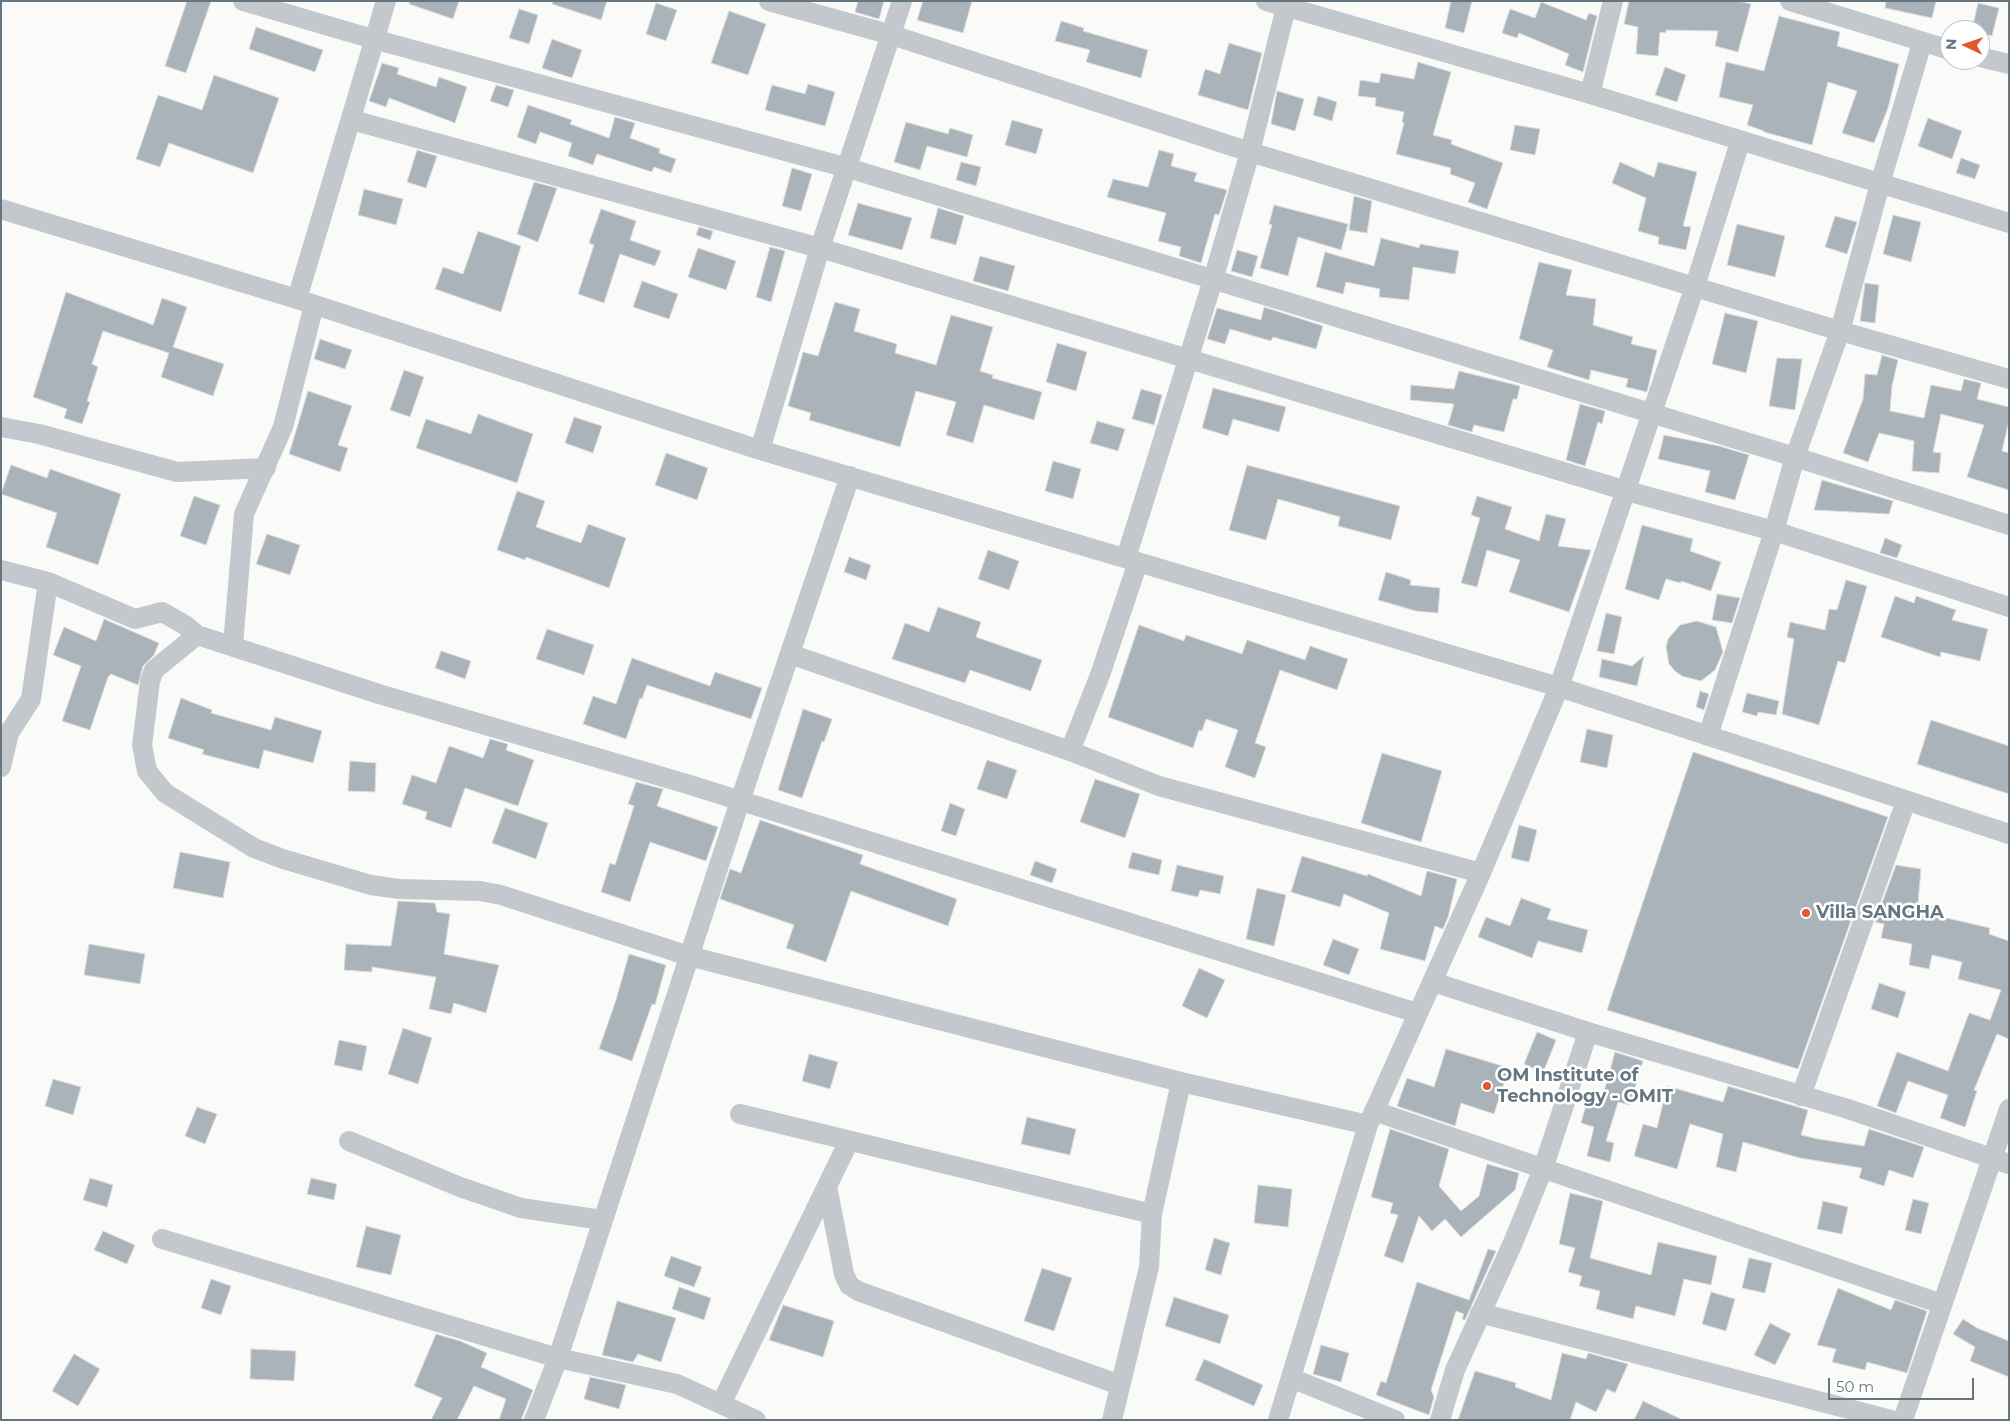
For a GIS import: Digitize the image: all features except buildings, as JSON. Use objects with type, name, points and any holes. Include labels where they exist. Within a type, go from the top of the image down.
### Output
[{"type":"street","points":[[243,1],[373,39],[848,168],[1652,413],[2009,525]]},
{"type":"street","points":[[234,646],[241,528],[244,514],[283,427],[306,302],[373,39],[386,1]]},
{"type":"street","points":[[769,1],[892,35],[1250,152],[1840,331],[2009,379]]},
{"type":"street","points":[[760,450],[820,248],[902,1]]},
{"type":"street","points":[[1266,1],[1590,94],[1740,142],[2009,223]]},
{"type":"street","points":[[1590,94],[1613,1]]},
{"type":"street","points":[[1790,1],[1940,48]]},
{"type":"street","points":[[1070,752],[1100,674],[1187,358],[1213,280],[1250,152],[1286,7]]},
{"type":"street","points":[[1708,736],[1774,531],[1795,457],[1840,331],[1880,184],[1922,43]]},
{"type":"street","points":[[1990,59],[2009,64]]},
{"type":"street","points":[[352,120],[820,248],[1627,491],[1774,531],[2009,607]]},
{"type":"street","points":[[1278,1420],[1371,1118],[1481,873],[1559,687],[1627,491],[1695,286],[1740,142]]},
{"type":"street","points":[[1,209],[306,302],[760,450],[1559,687],[2009,834]]},
{"type":"street","points":[[1,427],[39,434],[177,472],[266,468]]},
{"type":"street","points":[[534,1420],[558,1358],[740,801],[850,476]]},
{"type":"street","points":[[1,570],[48,582],[135,619],[162,612],[168,614],[197,635],[379,694],[740,801],[1417,1013]]},
{"type":"street","points":[[1,768],[9,733],[30,699],[48,582]]},
{"type":"street","points":[[197,635],[161,662],[154,670],[150,681],[142,745],[147,771],[165,793],[254,848],[283,859],[371,884],[399,889],[480,891],[500,895],[689,956],[1181,1082],[1371,1118],[1543,1169],[1942,1304]]},
{"type":"street","points":[[790,654],[1070,752],[1159,786],[1481,873]]},
{"type":"street","points":[[1801,1096],[1906,801]]},
{"type":"street","points":[[1432,982],[1588,1032],[1801,1096],[2000,1161]]},
{"type":"street","points":[[1440,1420],[1455,1370],[1512,1246],[1543,1169],[1588,1032]]},
{"type":"street","points":[[1112,1420],[1150,1267],[1152,1214],[1181,1082]]},
{"type":"street","points":[[1903,1420],[1942,1304],[2000,1161],[2009,1109]]},
{"type":"street","points":[[740,1114],[849,1142],[1152,1214]]},
{"type":"street","points":[[348,1141],[460,1188],[521,1208],[602,1220]]},
{"type":"street","points":[[721,1404],[849,1142]]},
{"type":"street","points":[[827,1186],[844,1274],[849,1285],[858,1291],[1120,1385]]},
{"type":"street","points":[[162,1239],[558,1358],[666,1380],[756,1420]]},
{"type":"street","points":[[1480,1313],[1891,1420]]},
{"type":"street","points":[[1291,1378],[1395,1420]]},
{"type":"place","name":"Villa SANGHA","points":[[1806,913]]},
{"type":"place","name":"OM Institute of Technology - OMIT","points":[[1487,1086]]}]
